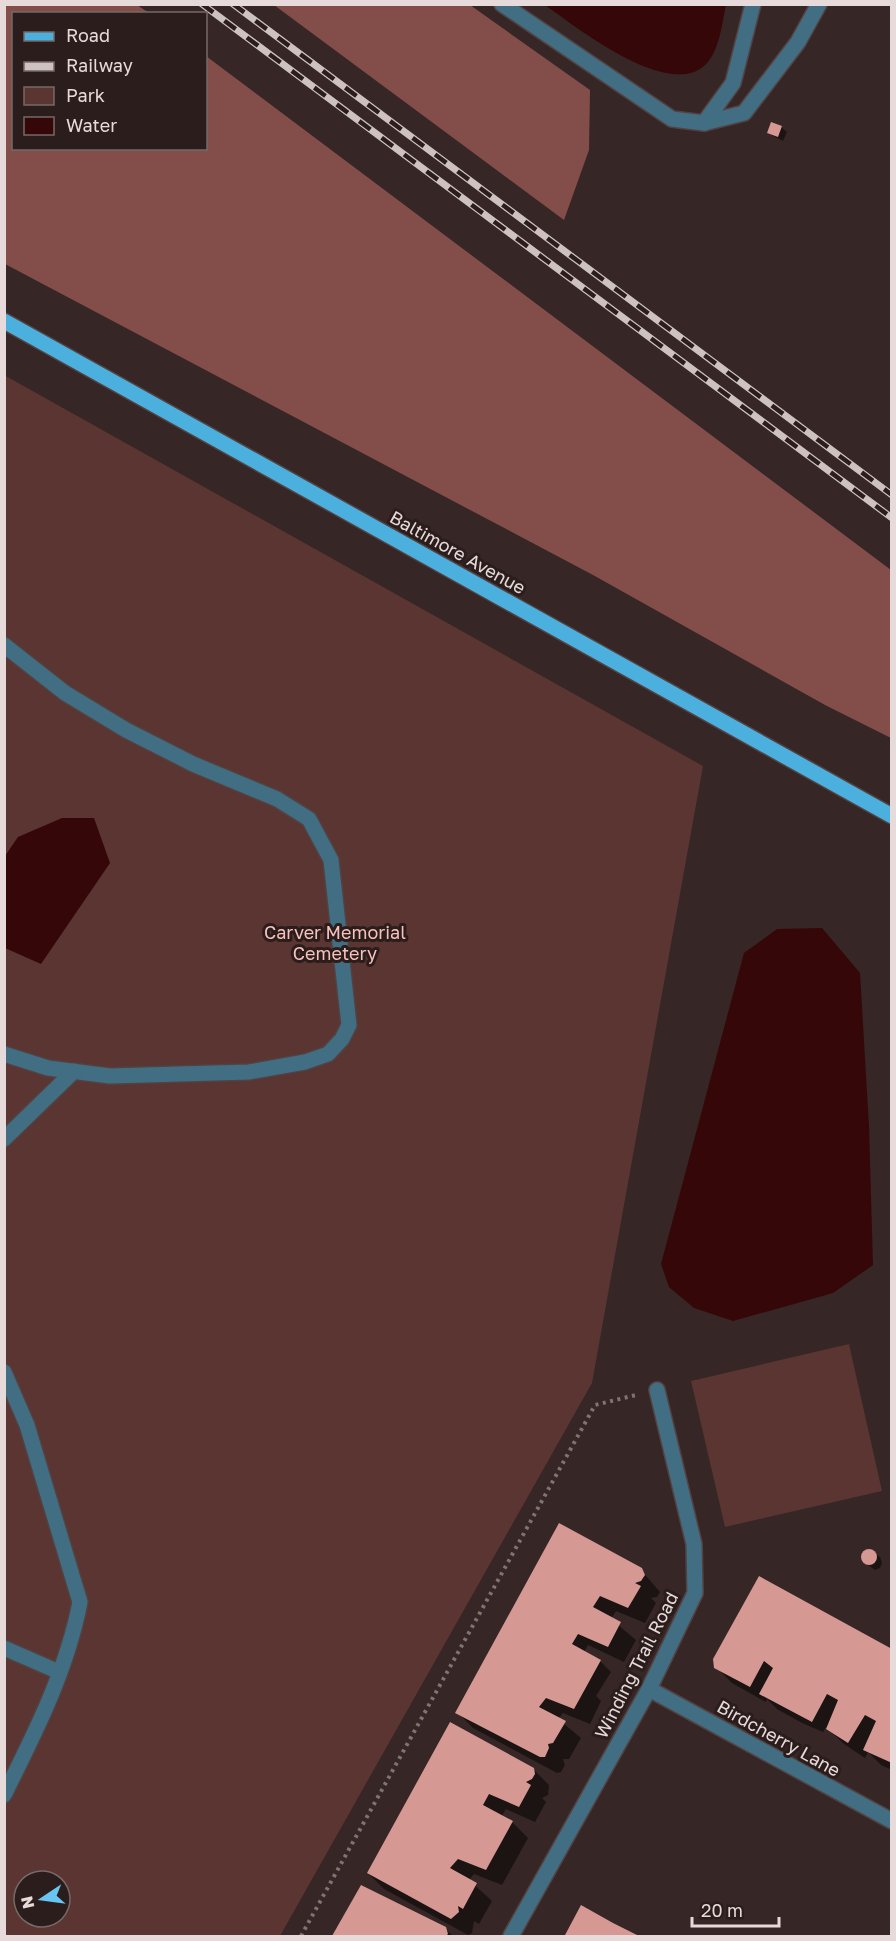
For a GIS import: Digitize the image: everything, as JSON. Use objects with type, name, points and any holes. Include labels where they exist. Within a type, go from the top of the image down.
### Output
[{"type":"main road","name":"Baltimore Avenue","points":[[4,321],[891,816]]},
{"type":"street","points":[[502,4],[672,119],[704,123],[744,114],[798,42],[819,4]]},
{"type":"street","points":[[704,123],[733,83],[753,4]]},
{"type":"street","points":[[4,645],[65,693],[126,730],[193,764],[277,799],[309,819],[331,860],[349,1025],[342,1040],[328,1054],[304,1062],[249,1072],[110,1076],[48,1068],[4,1054]]},
{"type":"street","points":[[4,1139],[74,1071]]},
{"type":"street","points":[[4,1372],[27,1425],[80,1602],[41,1722],[4,1795]]},
{"type":"street","name":"Winding Trail Road","points":[[511,1936],[649,1689],[695,1593],[694,1544],[657,1390]]},
{"type":"street","points":[[4,1648],[59,1672]]},
{"type":"street","name":"Birdcherry Lane","points":[[649,1689],[891,1821]]},
{"type":"path","points":[[301,1936],[595,1405],[657,1390]]},
{"type":"green space","name":"Carver Memorial Cemetery","points":[[4,375],[703,766],[592,1383],[280,1936],[5,1936]]},
{"type":"green space","points":[[849,1344],[882,1491],[725,1527],[691,1381]]},
{"type":"shaded area","points":[[5,4],[137,5],[148,12],[12,12],[12,150],[207,150],[207,57],[891,570],[891,738],[825,705],[593,575],[5,264]]},
{"type":"shaded area","points":[[274,5],[470,5],[590,90],[589,150],[564,220]]},
{"type":"water","points":[[545,5],[726,5],[718,42],[708,62],[692,73],[672,74],[625,58]]},
{"type":"water","points":[[62,818],[94,818],[110,863],[41,964],[5,948],[5,856],[18,837]]},
{"type":"water","points":[[822,928],[860,973],[869,1126],[873,1265],[833,1293],[733,1321],[694,1308],[669,1287],[661,1264],[744,953],[777,929]]},
{"type":"building","points":[[771,122],[782,126],[778,137],[767,133]]},
{"type":"building","points":[[559,1523],[642,1568],[645,1575],[641,1581],[635,1583],[641,1586],[628,1608],[600,1596],[593,1607],[621,1622],[608,1647],[578,1634],[572,1644],[601,1660],[574,1709],[546,1698],[539,1707],[566,1721],[553,1743],[548,1744],[549,1748],[545,1757],[540,1757],[455,1713]]},
{"type":"building","points":[[866,1549],[872,1549],[877,1557],[875,1563],[866,1565],[861,1560],[861,1554]]},
{"type":"building","points":[[759,1576],[892,1649],[892,1763],[863,1750],[876,1721],[865,1715],[848,1743],[826,1729],[838,1700],[827,1694],[812,1722],[759,1694],[773,1668],[764,1661],[750,1687],[714,1668],[713,1659]]},
{"type":"building","points":[[450,1722],[534,1768],[535,1774],[526,1782],[531,1785],[519,1807],[489,1794],[483,1805],[513,1821],[486,1870],[458,1859],[450,1868],[477,1883],[463,1909],[458,1906],[459,1912],[451,1919],[367,1873]]},
{"type":"building","points":[[361,1885],[446,1927],[448,1934],[446,1936],[332,1936]]},
{"type":"building","points":[[581,1905],[613,1923],[639,1936],[566,1936]]},
{"type":"railway","points":[[202,4],[892,518]]},
{"type":"railway","points":[[233,4],[892,495]]}]
